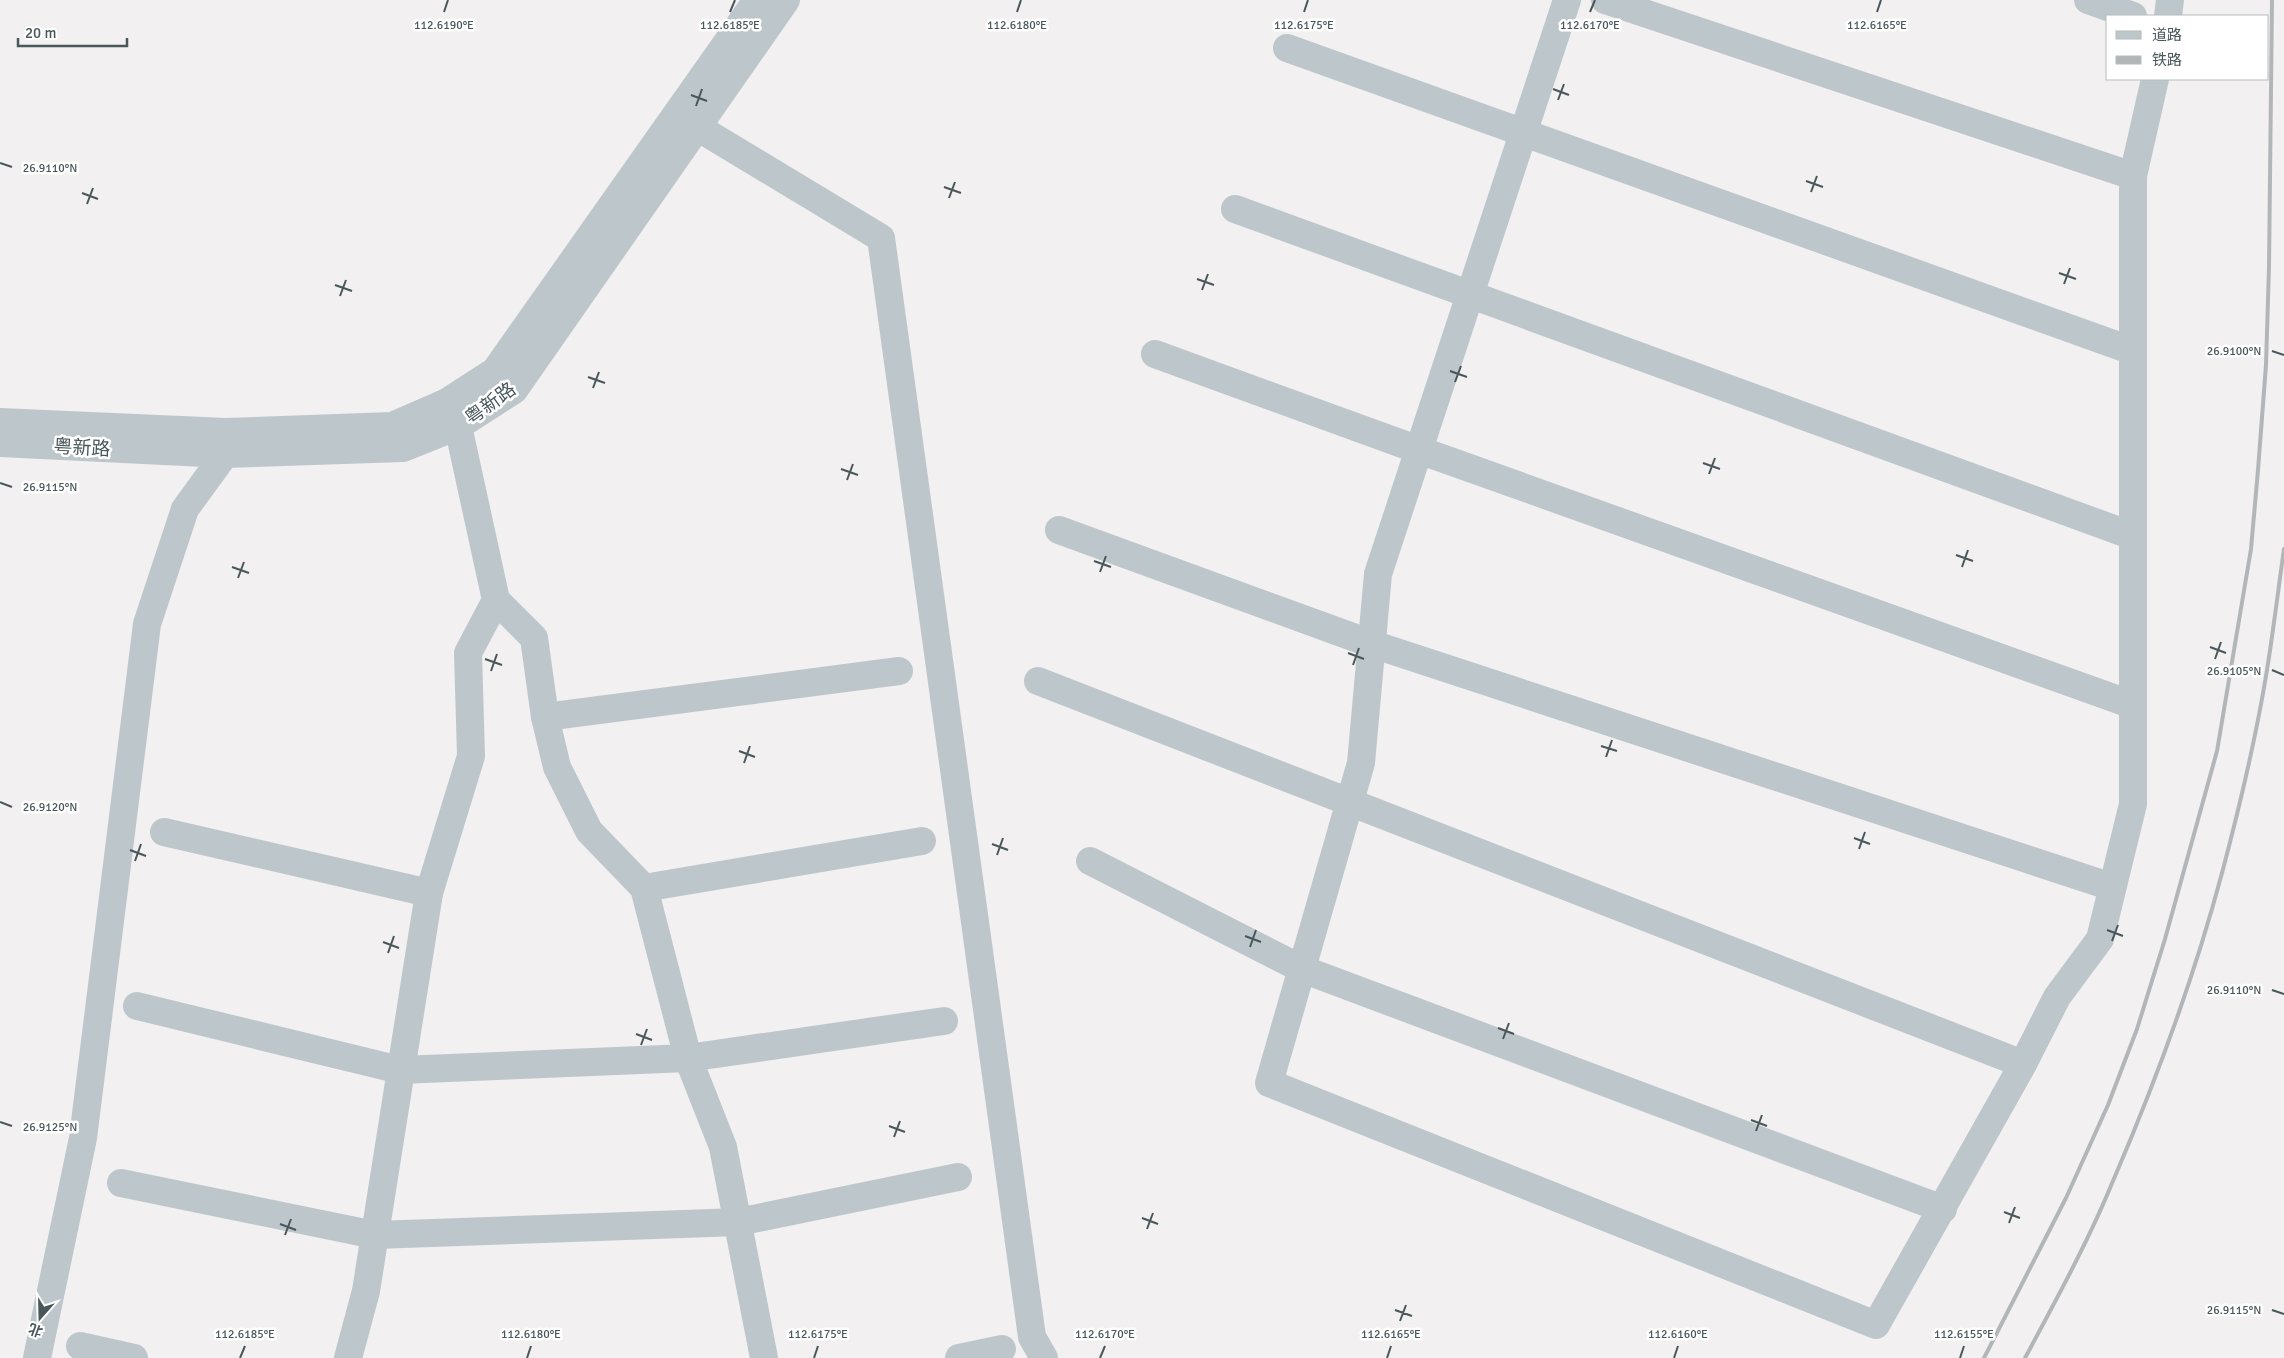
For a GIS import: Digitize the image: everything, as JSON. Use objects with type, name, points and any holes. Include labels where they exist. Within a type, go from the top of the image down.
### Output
[{"type":"street","name":"粤新路","points":[[0,422],[226,432],[392,426],[447,402],[495,371],[757,0]]},
{"type":"street","name":"粤新路","points":[[0,443],[225,454],[403,448],[458,426],[514,390],[786,0]]},
{"type":"street","points":[[1567,0],[1378,574],[1361,763],[1269,1083],[1876,1325],[1943,1209],[2023,1064],[2057,997],[2100,939],[2133,804],[2133,176],[2155,80]]},
{"type":"street","points":[[1605,0],[2133,176]]},
{"type":"street","points":[[2088,0],[2130,15]]},
{"type":"street","points":[[2168,15],[2170,0]]},
{"type":"street","points":[[1287,48],[1524,131],[2133,351]]},
{"type":"street","points":[[697,127],[881,238],[1032,1337],[1044,1358]]},
{"type":"street","points":[[1235,209],[2133,536]]},
{"type":"street","points":[[1155,354],[2133,704]]},
{"type":"street","points":[[458,426],[496,600],[534,638],[545,717],[557,767],[589,831],[644,888],[688,1058],[723,1147],[764,1358]]},
{"type":"street","points":[[37,1358],[83,1138],[147,624],[185,509],[225,454]]},
{"type":"street","points":[[1060,530],[1372,644],[2112,887]]},
{"type":"street","points":[[348,1358],[366,1291],[429,893],[471,756],[468,653],[496,600]]},
{"type":"street","points":[[545,717],[899,671]]},
{"type":"street","points":[[1038,681],[2023,1064]]},
{"type":"street","points":[[164,832],[429,893]]},
{"type":"street","points":[[644,888],[922,841]]},
{"type":"street","points":[[1090,861],[1302,969],[1943,1209]]},
{"type":"street","points":[[137,1006],[400,1070],[688,1058],[944,1021]]},
{"type":"street","points":[[121,1183],[375,1235],[738,1222],[958,1177]]},
{"type":"street","points":[[80,1346],[134,1358]]},
{"type":"street","points":[[958,1358],[1002,1349]]},
{"type":"railway","points":[[1984,1358],[2066,1198],[2108,1105],[2137,1029],[2165,939],[2217,751],[2251,549],[2266,365],[2272,0]]},
{"type":"railway","points":[[2025,1358],[2071,1271],[2103,1204],[2159,1067],[2187,990],[2211,912],[2252,750],[2269,660],[2284,549]]}]
